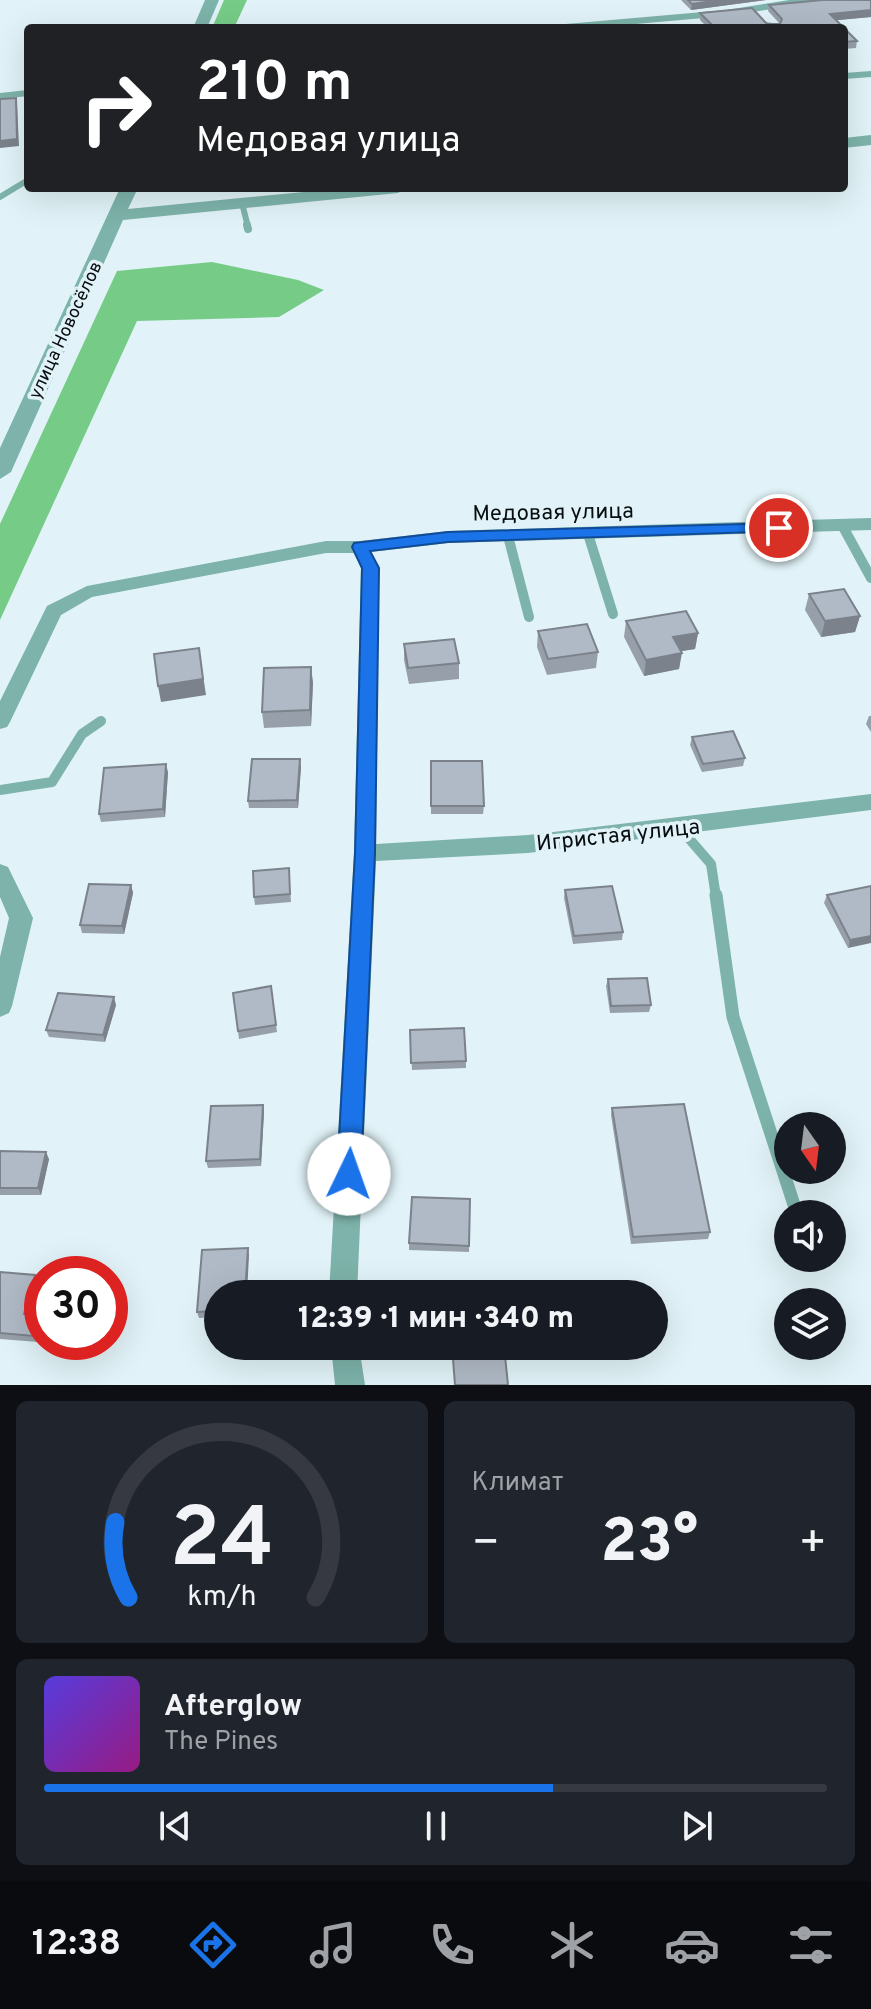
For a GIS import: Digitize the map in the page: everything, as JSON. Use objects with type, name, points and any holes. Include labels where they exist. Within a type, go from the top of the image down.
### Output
[{"type":"street","points":[[202,24],[212,0]]},
{"type":"street","points":[[600,24],[826,0]]},
{"type":"street","points":[[754,7],[764,17]]},
{"type":"street","points":[[848,76],[871,74]]},
{"type":"street","points":[[848,143],[871,140]]},
{"type":"street","name":"улица Новосёлов","points":[[0,472],[127,192]]},
{"type":"street","points":[[118,215],[356,192]]},
{"type":"street","name":"Медовая улица","points":[[0,722],[54,611],[87,592],[326,547],[360,547],[448,537],[871,524]]},
{"type":"street","points":[[344,1280],[365,853],[370,568],[360,547]]},
{"type":"street","name":"Игристая улица","points":[[365,853],[528,844],[871,802]]},
{"type":"street","points":[[0,873],[21,918],[0,1006]]},
{"type":"street","points":[[347,1360],[350,1385]]},
{"type":"lane","points":[[0,96],[24,93]]},
{"type":"lane","points":[[0,197],[24,182]]},
{"type":"lane","points":[[242,203],[248,229]]},
{"type":"lane","points":[[842,525],[871,578]]},
{"type":"lane","points":[[588,534],[613,614]]},
{"type":"lane","points":[[508,536],[529,617]]},
{"type":"lane","points":[[0,790],[52,782],[82,734],[101,721]]},
{"type":"lane","points":[[679,827],[711,864],[733,1017],[792,1200]]},
{"type":"green space","points":[[224,0],[247,0],[236,24],[214,24]]},
{"type":"green space","points":[[212,262],[298,280],[324,290],[279,317],[137,321],[0,620],[0,524],[117,271]]},
{"type":"building","points":[[688,0],[719,0],[692,4]]},
{"type":"building","points":[[871,0],[871,10],[830,14],[840,24],[780,24],[782,19],[769,5]]},
{"type":"building","points":[[752,8],[767,24],[711,24],[700,13]]},
{"type":"building","points":[[848,32],[857,41],[848,42]]},
{"type":"building","points":[[16,98],[17,139],[0,141],[0,99]]},
{"type":"building","points":[[844,589],[860,616],[825,621],[809,594]]},
{"type":"building","points":[[686,611],[698,633],[673,637],[682,653],[646,660],[626,621]]},
{"type":"building","points":[[587,624],[598,652],[548,659],[538,631]]},
{"type":"building","points":[[454,639],[459,663],[408,668],[404,644]]},
{"type":"building","points":[[199,648],[203,679],[158,686],[154,654]]},
{"type":"building","points":[[311,667],[310,710],[262,712],[264,668]]},
{"type":"building","points":[[733,731],[745,758],[703,764],[692,737]]},
{"type":"building","points":[[252,759],[300,759],[297,800],[248,801]]},
{"type":"building","points":[[431,761],[482,761],[484,806],[431,806]]},
{"type":"building","points":[[166,764],[163,809],[99,814],[104,768]]},
{"type":"building","points":[[289,868],[290,894],[254,897],[253,871]]},
{"type":"building","points":[[89,884],[131,885],[122,926],[80,925]]},
{"type":"building","points":[[612,886],[623,932],[574,936],[565,890]]},
{"type":"building","points":[[871,886],[871,936],[850,940],[827,895]]},
{"type":"building","points":[[647,978],[651,1005],[611,1006],[608,979]]},
{"type":"building","points":[[271,986],[276,1025],[238,1031],[233,993]]},
{"type":"building","points":[[58,993],[114,997],[103,1035],[46,1030]]},
{"type":"building","points":[[464,1028],[466,1061],[411,1063],[410,1030]]},
{"type":"building","points":[[684,1104],[710,1232],[633,1237],[612,1108]]},
{"type":"building","points":[[263,1105],[260,1159],[206,1161],[211,1106]]},
{"type":"building","points":[[0,1151],[46,1152],[38,1188],[0,1188]]},
{"type":"building","points":[[412,1197],[470,1199],[469,1246],[409,1243]]},
{"type":"building","points":[[248,1248],[246,1280],[204,1280],[204,1312],[197,1312],[202,1250]]},
{"type":"building","points":[[0,1272],[24,1274],[24,1335],[0,1333]]},
{"type":"building","points":[[453,1360],[505,1360],[508,1385],[455,1385]]},
{"type":"route","points":[[349,1174],[365,853],[370,568],[360,547],[448,537],[779,528]]}]
